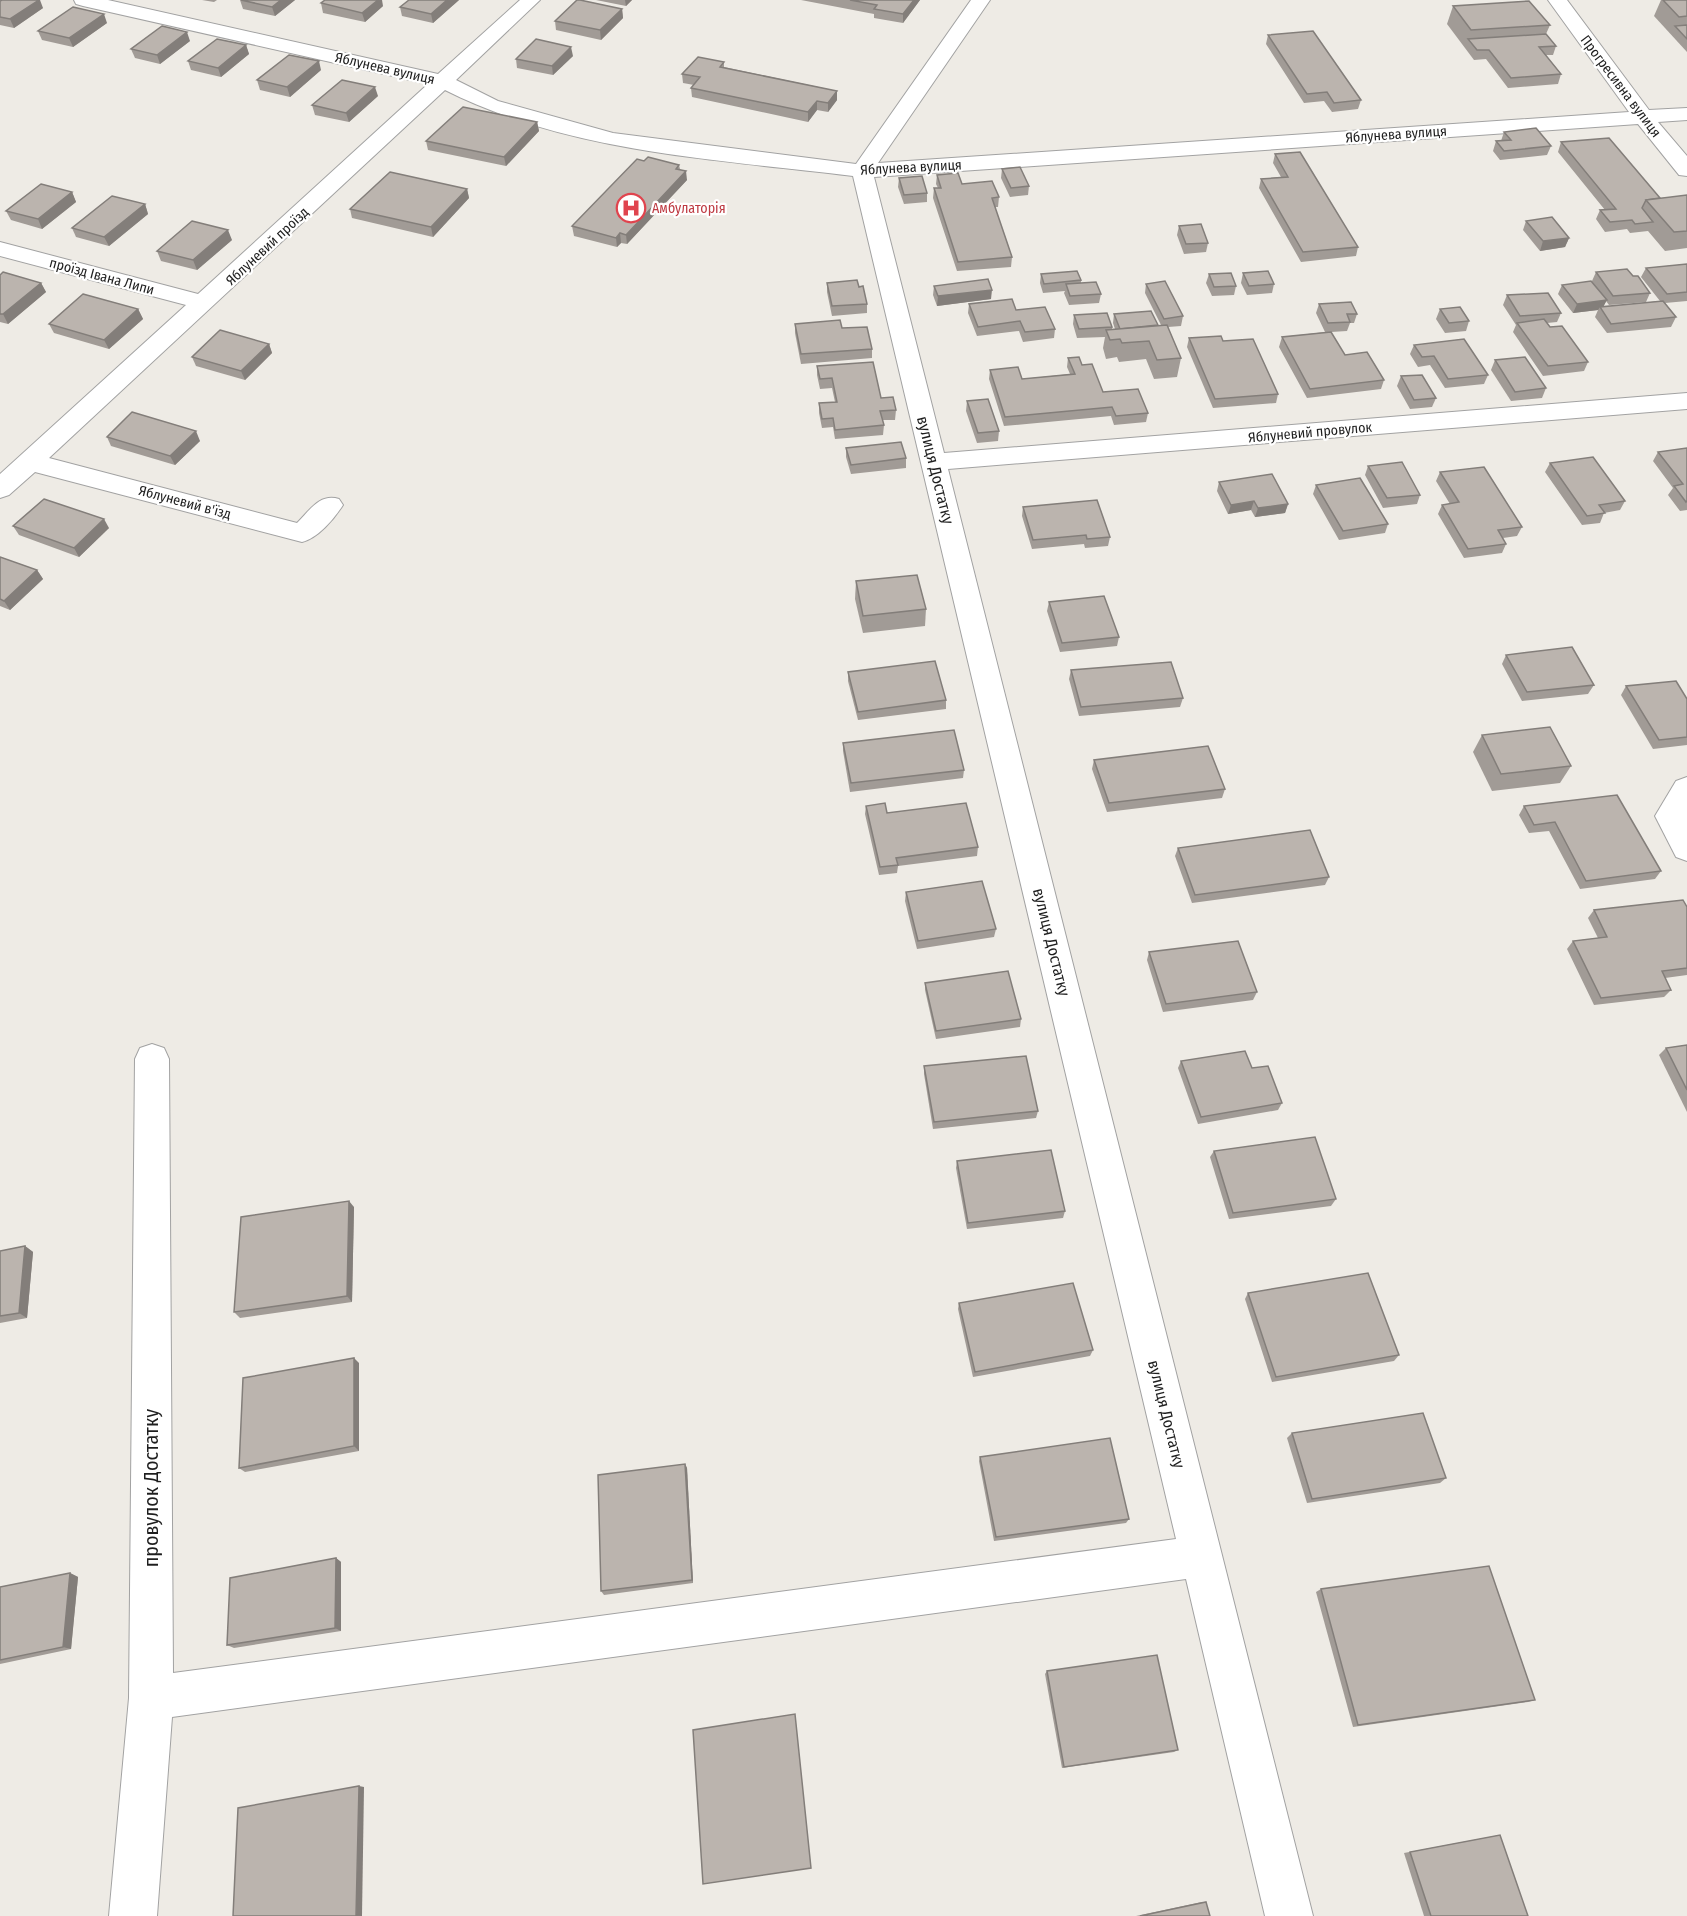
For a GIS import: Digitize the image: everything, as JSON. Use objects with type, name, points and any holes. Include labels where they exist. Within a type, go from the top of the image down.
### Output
[{"type":"street","name":"Яблунева вулиця","points":[[84,0],[445,82],[491,105],[611,139],[862,171],[1687,114]]},
{"type":"street","name":"Яблуневий проїзд","points":[[0,489],[445,82],[531,0]]},
{"type":"street","points":[[862,171],[981,0]]},
{"type":"street","name":"Прогресивна вулиця","points":[[1557,0],[1643,117],[1687,170]]},
{"type":"street","name":"вулиця Достатку","points":[[862,171],[1202,1556],[1288,1916]]},
{"type":"street","name":"проїзд Івана Липи","points":[[0,249],[205,303]]},
{"type":"street","name":"Яблуневий провулок","points":[[934,462],[1687,401]]},
{"type":"street","name":"Яблуневий в'їзд","points":[[30,462],[302,532],[330,505]]},
{"type":"street","points":[[1687,789],[1670,816],[1687,848]]},
{"type":"street","name":"провулок Достатку","points":[[133,1916],[151,1698],[152,1059]]},
{"type":"street","points":[[151,1698],[1202,1556]]},
{"type":"building","points":[[39,0],[10,19],[0,17],[0,1]]},
{"type":"building","points":[[241,0],[281,0],[272,7]]},
{"type":"building","points":[[325,0],[378,0],[362,13],[321,3]]},
{"type":"building","points":[[409,0],[447,0],[431,14],[400,7]]},
{"type":"building","points":[[577,0],[622,9],[600,30],[555,21]]},
{"type":"building","points":[[850,0],[914,0],[903,14],[874,9],[877,5]]},
{"type":"building","points":[[1663,0],[1687,0],[1687,16],[1679,17]]},
{"type":"building","points":[[1529,1],[1550,25],[1471,30],[1453,6]]},
{"type":"building","points":[[73,7],[104,14],[69,38],[38,31]]},
{"type":"building","points":[[1687,25],[1687,39],[1675,26]]},
{"type":"building","points":[[162,26],[187,32],[157,55],[131,49]]},
{"type":"building","points":[[1313,31],[1361,100],[1334,103],[1327,92],[1307,94],[1268,35]]},
{"type":"building","points":[[1546,34],[1556,46],[1539,47],[1561,74],[1511,78],[1489,50],[1477,50],[1468,39]]},
{"type":"building","points":[[217,39],[246,45],[218,68],[188,61]]},
{"type":"building","points":[[536,39],[571,47],[552,66],[516,59]]},
{"type":"building","points":[[289,55],[319,61],[287,87],[257,80]]},
{"type":"building","points":[[698,57],[724,62],[720,67],[837,91],[828,103],[817,101],[808,112],[691,88],[700,77],[682,74]]},
{"type":"building","points":[[342,80],[375,87],[346,113],[312,105]]},
{"type":"building","points":[[463,107],[537,122],[504,157],[426,141]]},
{"type":"building","points":[[1536,128],[1551,146],[1504,151],[1496,141],[1511,140],[1504,132]]},
{"type":"building","points":[[1609,138],[1660,198],[1646,200],[1642,208],[1653,222],[1635,224],[1632,220],[1610,222],[1600,210],[1616,209],[1561,142]]},
{"type":"building","points":[[1300,152],[1358,247],[1303,252],[1261,179],[1288,177],[1275,154]]},
{"type":"building","name":"Амбулаторія","points":[[648,157],[679,165],[676,169],[686,171],[626,235],[620,233],[616,238],[572,226],[637,159],[644,161]]},
{"type":"building","points":[[1020,167],[1029,186],[1011,188],[1002,169]]},
{"type":"building","points":[[390,172],[467,189],[431,227],[350,209]]},
{"type":"building","points":[[958,173],[962,184],[992,181],[999,197],[992,198],[1012,257],[958,262],[934,188],[941,188],[937,175]]},
{"type":"building","points":[[922,176],[927,193],[904,195],[899,178]]},
{"type":"building","points":[[41,184],[72,192],[38,219],[6,211]]},
{"type":"building","points":[[1687,195],[1687,231],[1674,232],[1646,200]]},
{"type":"building","points":[[112,196],[145,204],[104,237],[72,228]]},
{"type":"building","points":[[1552,217],[1569,238],[1543,241],[1526,221]]},
{"type":"building","points":[[192,221],[228,230],[193,260],[157,251]]},
{"type":"building","points":[[1201,224],[1208,243],[1186,244],[1179,226]]},
{"type":"building","points":[[1687,264],[1687,292],[1667,294],[1646,268]]},
{"type":"building","points":[[1627,269],[1633,276],[1638,276],[1650,293],[1613,296],[1596,272]]},
{"type":"building","points":[[1077,271],[1081,280],[1044,284],[1041,274]]},
{"type":"building","points":[[1268,271],[1274,284],[1249,286],[1243,273]]},
{"type":"building","points":[[3,272],[41,283],[3,314],[0,314],[0,275]]},
{"type":"building","points":[[1231,273],[1236,286],[1214,287],[1209,274]]},
{"type":"building","points":[[988,279],[992,290],[938,296],[934,286]]},
{"type":"building","points":[[857,280],[859,287],[863,286],[867,304],[832,306],[827,283]]},
{"type":"building","points":[[1165,281],[1183,316],[1164,319],[1146,284]]},
{"type":"building","points":[[1591,281],[1607,300],[1577,304],[1562,285]]},
{"type":"building","points":[[1096,282],[1101,294],[1070,296],[1066,284]]},
{"type":"building","points":[[1548,293],[1561,313],[1520,316],[1507,295]]},
{"type":"building","points":[[83,294],[138,309],[104,340],[49,324]]},
{"type":"building","points":[[1012,299],[1016,310],[1045,307],[1055,329],[1025,332],[1020,321],[978,327],[969,304]]},
{"type":"building","points":[[1663,301],[1676,317],[1611,324],[1600,307]]},
{"type":"building","points":[[1351,302],[1357,314],[1347,314],[1350,322],[1328,323],[1319,304]]},
{"type":"building","points":[[1460,307],[1469,321],[1449,323],[1440,309]]},
{"type":"building","points":[[1151,311],[1158,325],[1120,329],[1114,314]]},
{"type":"building","points":[[1107,313],[1112,327],[1079,329],[1074,315]]},
{"type":"building","points":[[1544,319],[1550,327],[1562,326],[1588,362],[1548,366],[1517,323]]},
{"type":"building","points":[[840,320],[842,328],[867,327],[872,349],[801,354],[795,324]]},
{"type":"building","points":[[1167,325],[1181,358],[1157,360],[1149,341],[1122,343],[1120,339],[1110,340],[1106,330]]},
{"type":"building","points":[[220,330],[269,344],[241,371],[192,357]]},
{"type":"building","points":[[1331,332],[1345,355],[1367,352],[1384,380],[1310,389],[1282,337]]},
{"type":"building","points":[[1221,336],[1223,341],[1253,339],[1278,394],[1215,399],[1189,338]]},
{"type":"building","points":[[1464,339],[1488,375],[1448,379],[1434,356],[1422,357],[1414,345]]},
{"type":"building","points":[[1079,357],[1082,365],[1092,364],[1103,392],[1138,389],[1148,413],[1116,416],[1112,407],[1005,417],[990,370],[1018,367],[1022,379],[1075,374],[1068,358]]},
{"type":"building","points":[[1525,357],[1546,388],[1515,392],[1495,360]]},
{"type":"building","points":[[873,362],[881,398],[893,397],[896,410],[880,411],[884,425],[835,430],[833,418],[822,419],[819,403],[837,402],[832,378],[820,379],[817,366]]},
{"type":"building","points":[[1422,375],[1436,398],[1414,400],[1401,376]]},
{"type":"building","points":[[988,399],[999,431],[978,433],[967,401]]},
{"type":"building","points":[[132,412],[196,431],[170,456],[107,437]]},
{"type":"building","points":[[901,442],[906,458],[851,465],[846,448]]},
{"type":"building","points":[[1687,448],[1686,502],[1674,486],[1683,484],[1658,452]]},
{"type":"building","points":[[1593,457],[1625,501],[1599,505],[1605,513],[1587,516],[1550,463]]},
{"type":"building","points":[[1402,462],[1420,495],[1387,498],[1368,466]]},
{"type":"building","points":[[1484,467],[1522,527],[1498,530],[1506,544],[1468,549],[1442,505],[1459,502],[1440,472]]},
{"type":"building","points":[[1272,474],[1288,504],[1258,508],[1254,501],[1231,505],[1219,482]]},
{"type":"building","points":[[1360,478],[1388,524],[1343,531],[1316,485]]},
{"type":"building","points":[[44,499],[104,519],[74,548],[13,526]]},
{"type":"building","points":[[1097,500],[1110,537],[1087,539],[1086,535],[1033,540],[1023,507]]},
{"type":"building","points":[[0,557],[37,570],[4,601],[0,599]]},
{"type":"building","points":[[917,575],[926,609],[863,616],[856,581]]},
{"type":"building","points":[[1104,596],[1119,637],[1062,643],[1049,602]]},
{"type":"building","points":[[1572,647],[1594,685],[1527,692],[1506,655]]},
{"type":"building","points":[[935,661],[946,700],[858,712],[848,672]]},
{"type":"building","points":[[1171,662],[1183,698],[1081,707],[1071,670]]},
{"type":"building","points":[[1676,681],[1687,699],[1687,737],[1659,740],[1626,686]]},
{"type":"building","points":[[1550,727],[1571,766],[1501,774],[1482,735]]},
{"type":"building","points":[[954,730],[964,770],[851,783],[843,743]]},
{"type":"building","points":[[1208,746],[1225,789],[1109,803],[1094,760]]},
{"type":"building","points":[[1617,795],[1661,871],[1586,881],[1555,822],[1534,825],[1524,806]]},
{"type":"building","points":[[885,803],[887,813],[966,803],[978,847],[896,858],[898,865],[880,867],[866,806]]},
{"type":"building","points":[[1310,830],[1329,877],[1195,895],[1178,848]]},
{"type":"building","points":[[982,881],[996,929],[918,941],[906,892]]},
{"type":"building","points":[[1683,900],[1687,907],[1687,968],[1662,971],[1671,990],[1601,998],[1573,941],[1607,937],[1594,910]]},
{"type":"building","points":[[1238,941],[1257,992],[1166,1004],[1149,952]]},
{"type":"building","points":[[1008,971],[1021,1019],[936,1031],[925,983]]},
{"type":"building","points":[[1687,1045],[1687,1090],[1666,1048]]},
{"type":"building","points":[[1245,1051],[1252,1068],[1268,1066],[1282,1103],[1201,1117],[1181,1061]]},
{"type":"building","points":[[1026,1056],[1038,1111],[934,1122],[924,1066]]},
{"type":"building","points":[[1315,1137],[1336,1199],[1233,1213],[1214,1151]]},
{"type":"building","points":[[1051,1150],[1065,1211],[968,1223],[957,1161]]},
{"type":"building","points":[[349,1201],[347,1296],[234,1312],[241,1217]]},
{"type":"building","points":[[25,1246],[19,1313],[0,1316],[0,1251]]},
{"type":"building","points":[[1368,1273],[1399,1355],[1276,1377],[1248,1293]]},
{"type":"building","points":[[1073,1283],[1093,1350],[975,1372],[959,1303]]},
{"type":"building","points":[[354,1358],[354,1446],[239,1468],[243,1378]]},
{"type":"building","points":[[1423,1413],[1446,1478],[1312,1499],[1292,1433]]},
{"type":"building","points":[[1110,1438],[1129,1519],[996,1537],[980,1457]]},
{"type":"building","points":[[685,1464],[692,1580],[601,1591],[598,1475]]},
{"type":"building","points":[[336,1558],[335,1628],[227,1645],[230,1578]]},
{"type":"building","points":[[1489,1566],[1535,1700],[1358,1725],[1321,1589]]},
{"type":"building","points":[[70,1573],[63,1647],[0,1660],[0,1587]]},
{"type":"building","points":[[1157,1655],[1178,1750],[1064,1767],[1047,1671]]},
{"type":"building","points":[[795,1714],[811,1868],[703,1884],[693,1730]]},
{"type":"building","points":[[359,1786],[356,1916],[233,1916],[238,1808]]},
{"type":"building","points":[[1500,1835],[1528,1916],[1431,1916],[1410,1852]]},
{"type":"building","points":[[1206,1902],[1210,1916],[1140,1916]]},
{"type":"place","name":"Амбулаторія","points":[[631,208]]}]
